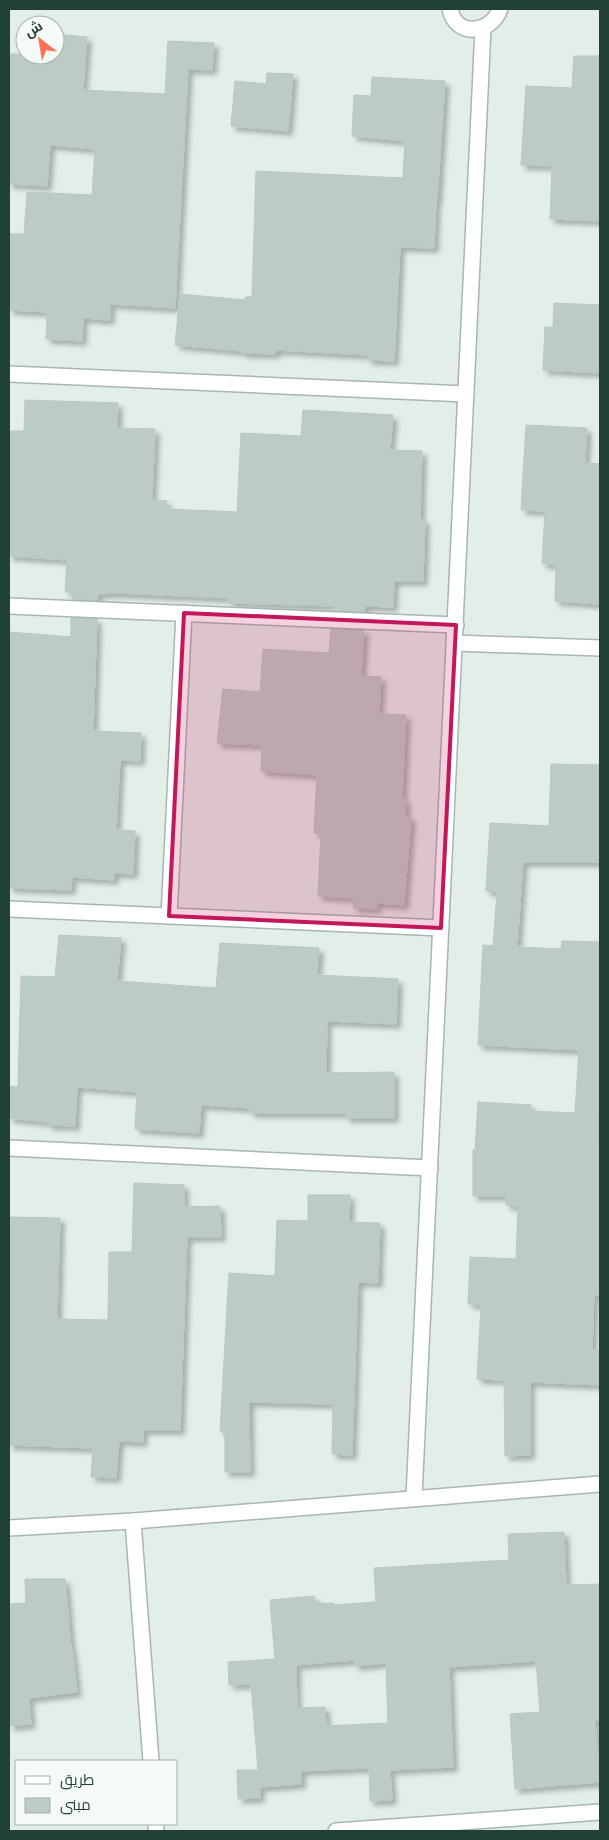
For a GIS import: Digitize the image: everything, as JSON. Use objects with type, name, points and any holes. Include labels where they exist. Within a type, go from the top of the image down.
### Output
[{"type":"street","points":[[450,9],[456,21],[464,27],[473,30],[491,24],[497,17],[500,9]]},
{"type":"street","points":[[414,1497],[483,28]]},
{"type":"street","points":[[9,374],[466,394]]},
{"type":"street","points":[[9,606],[456,626]]},
{"type":"street","points":[[169,916],[184,614]]},
{"type":"street","points":[[454,643],[600,648]]},
{"type":"street","points":[[9,909],[441,928]]},
{"type":"street","points":[[9,1148],[430,1168]]},
{"type":"street","points":[[9,1528],[133,1521],[414,1497],[600,1484]]},
{"type":"street","points":[[133,1521],[151,1760]]},
{"type":"street","points":[[336,1831],[475,1826],[600,1812]]},
{"type":"highlighted area","points":[[184,613],[456,625],[441,928],[169,916]]},
{"type":"building","points":[[65,35],[87,37],[83,90],[165,94],[168,41],[214,43],[212,70],[188,69],[175,308],[110,304],[110,320],[83,318],[82,341],[46,339],[47,312],[9,310],[9,234],[24,234],[27,192],[92,195],[95,149],[50,145],[47,186],[9,184],[9,54],[15,54],[15,65],[65,65]]},
{"type":"building","points":[[574,56],[600,56],[600,221],[550,219],[552,166],[521,165],[526,86],[572,88]]},
{"type":"building","points":[[267,73],[293,74],[288,131],[231,126],[235,81],[266,84]]},
{"type":"building","points":[[372,77],[445,81],[434,248],[400,247],[394,361],[368,360],[368,355],[276,350],[275,354],[242,353],[242,351],[175,345],[180,294],[245,300],[245,297],[252,297],[256,171],[403,178],[405,141],[352,136],[354,95],[371,96]]},
{"type":"building","points":[[554,303],[600,305],[600,373],[543,370],[545,327],[553,327]]},
{"type":"building","points":[[25,400],[118,403],[117,428],[155,429],[152,500],[167,501],[166,509],[237,512],[241,433],[301,436],[303,410],[393,415],[390,450],[422,451],[420,519],[425,520],[423,581],[394,581],[393,607],[365,606],[364,612],[333,610],[334,606],[229,603],[229,598],[115,593],[98,594],[97,600],[72,599],[72,592],[65,592],[67,560],[9,556],[9,431],[24,431]]},
{"type":"building","points":[[526,425],[587,428],[585,463],[600,464],[600,604],[555,601],[556,564],[542,564],[545,511],[521,510]]},
{"type":"building","points":[[71,618],[97,619],[93,731],[141,733],[140,761],[120,760],[116,830],[135,831],[133,874],[114,873],[114,880],[72,877],[71,890],[9,888],[9,632],[71,637]]},
{"type":"building","points":[[331,629],[364,630],[361,676],[381,677],[379,714],[406,715],[402,799],[406,799],[405,817],[411,817],[404,905],[377,903],[377,909],[353,908],[354,898],[318,896],[321,833],[314,833],[317,775],[261,771],[262,745],[217,743],[223,689],[260,692],[263,649],[329,653]]},
{"type":"building","points":[[551,764],[600,765],[600,862],[523,862],[517,947],[561,949],[562,941],[600,942],[600,1100],[598,1140],[600,1140],[600,1295],[594,1295],[592,1350],[600,1350],[600,1385],[530,1382],[530,1455],[505,1456],[504,1380],[477,1379],[481,1305],[468,1304],[470,1257],[516,1259],[518,1206],[506,1205],[506,1196],[473,1196],[473,1150],[475,1150],[478,1102],[531,1105],[531,1111],[575,1113],[579,1050],[478,1045],[483,945],[493,946],[497,892],[486,891],[490,823],[549,826]]},
{"type":"building","points":[[59,935],[121,938],[117,981],[216,988],[220,943],[319,948],[317,975],[398,979],[396,1024],[327,1021],[326,1073],[394,1072],[394,1118],[346,1118],[346,1113],[250,1113],[250,1108],[201,1105],[199,1133],[135,1129],[137,1092],[77,1087],[75,1126],[48,1125],[48,1122],[9,1118],[9,1086],[18,1087],[21,976],[55,977]]},
{"type":"building","points":[[134,1183],[184,1185],[184,1207],[220,1206],[221,1237],[187,1237],[180,1430],[143,1430],[143,1442],[119,1441],[116,1478],[91,1477],[93,1448],[9,1445],[9,1217],[60,1218],[57,1319],[108,1320],[109,1252],[132,1252]]},
{"type":"building","points":[[308,1195],[350,1195],[349,1222],[380,1223],[378,1283],[358,1282],[352,1455],[332,1454],[333,1404],[249,1402],[250,1472],[225,1472],[225,1434],[223,1434],[224,1431],[220,1431],[229,1273],[275,1276],[277,1220],[308,1221]]},
{"type":"building","points":[[564,1532],[566,1585],[600,1584],[600,1720],[595,1720],[600,1782],[515,1789],[510,1714],[540,1712],[536,1661],[449,1667],[453,1767],[390,1770],[392,1800],[370,1801],[369,1768],[301,1771],[301,1784],[260,1787],[260,1798],[238,1799],[237,1770],[258,1770],[251,1684],[229,1685],[228,1662],[275,1659],[270,1600],[314,1596],[315,1604],[333,1603],[333,1605],[376,1602],[374,1568],[509,1560],[508,1534]],"holes":[[[355,1660],[355,1666],[386,1663],[388,1723],[326,1726],[325,1707],[297,1708],[296,1665]]]},
{"type":"building","points":[[25,1579],[65,1579],[77,1692],[29,1698],[31,1724],[10,1726],[9,1604],[26,1603]]}]
